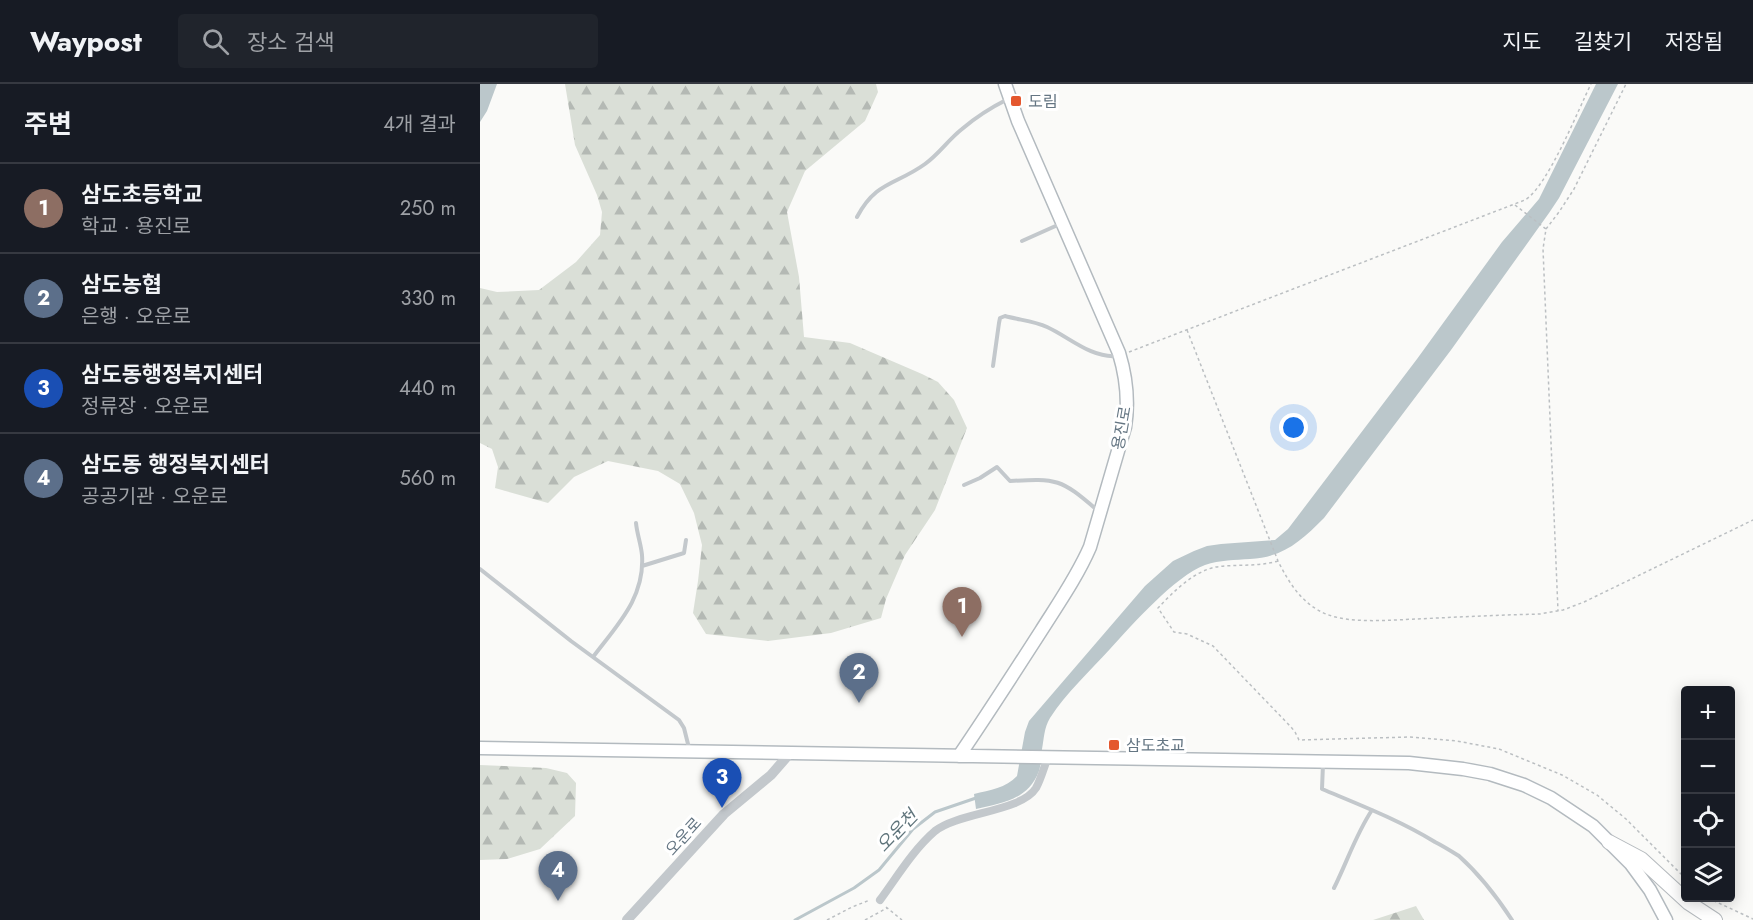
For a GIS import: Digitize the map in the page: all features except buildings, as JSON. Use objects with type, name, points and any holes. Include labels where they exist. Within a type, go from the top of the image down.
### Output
[{"type":"main road","name":"용진로","points":[[959,756],[1071,584],[1090,547],[1127,416],[1125,379],[1120,355],[1005,84]]},
{"type":"main road","points":[[480,748],[1409,764],[1463,769],[1490,774],[1524,785],[1551,798],[1593,826],[1631,864],[1650,890],[1666,920]]},
{"type":"main road","points":[[1609,842],[1641,859],[1689,903],[1711,917]]},
{"type":"main road","points":[[1690,918],[1696,915],[1711,917]]},
{"type":"street","name":"오운로","points":[[627,920],[724,814],[771,775],[791,752]]},
{"type":"street","points":[[880,900],[907,861],[936,830],[966,817],[1024,800],[1036,789],[1048,758]]},
{"type":"lane","points":[[857,217],[873,193],[922,166],[963,128],[1009,98]]},
{"type":"lane","points":[[1022,241],[1063,223]]},
{"type":"lane","points":[[993,366],[1000,318],[1005,316],[1039,324],[1103,356],[1120,355]]},
{"type":"lane","points":[[963,484],[980,478],[997,467],[1010,480],[1041,479],[1066,485],[1100,513]]},
{"type":"lane","points":[[593,657],[635,599],[642,566],[636,523]]},
{"type":"lane","points":[[642,566],[684,554],[686,540]]},
{"type":"lane","points":[[480,569],[679,720],[684,728],[690,751]]},
{"type":"lane","points":[[1323,763],[1322,789],[1421,833],[1456,854],[1471,867],[1512,920]]},
{"type":"lane","points":[[1334,888],[1357,835],[1372,810]]},
{"type":"path","points":[[1120,355],[1515,205],[1530,197],[1543,180],[1590,84]]},
{"type":"path","points":[[1558,611],[1543,249],[1546,230],[1574,189],[1626,84]]},
{"type":"path","points":[[1515,205],[1546,230]]},
{"type":"path","points":[[1187,330],[1277,559],[1287,579],[1299,595],[1321,612],[1354,619],[1389,620],[1540,614],[1558,611],[1572,608],[1613,589],[1753,520]]},
{"type":"path","points":[[1277,559],[1253,565],[1205,570],[1188,581],[1158,608],[1174,632],[1203,640],[1222,653],[1291,727],[1299,740],[1409,737],[1457,741],[1499,749],[1562,775],[1597,795],[1626,819],[1681,874]]},
{"type":"path","points":[[827,920],[870,900],[880,900],[902,920]]},
{"type":"path","points":[[1718,902],[1753,919]]},
{"type":"path","points":[[865,920],[887,908]]},
{"type":"green space","points":[[565,84],[876,84],[878,92],[865,121],[805,171],[787,212],[799,277],[804,337],[850,343],[938,382],[954,400],[967,428],[935,510],[905,555],[886,599],[881,618],[831,633],[768,641],[706,634],[693,613],[702,545],[694,513],[680,484],[658,471],[608,461],[574,477],[548,503],[495,488],[498,467],[492,449],[480,443],[480,288],[497,292],[539,290],[576,262],[600,235],[602,212],[575,145]]},
{"type":"green space","points":[[480,765],[546,768],[567,773],[576,783],[575,816],[540,849],[507,859],[480,860]]},
{"type":"green space","points":[[1416,906],[1424,920],[1373,920]]},
{"type":"shaded area","points":[[480,84],[497,84],[487,111],[480,122]]},
{"type":"shaded area","points":[[1596,84],[1618,84],[1559,198],[1451,350],[1324,518],[1299,541],[1273,555],[1205,565],[1181,579],[1154,602],[1078,682],[1056,709],[1045,729],[1039,771],[1028,788],[1013,799],[976,809],[974,794],[1003,786],[1017,776],[1029,721],[1145,586],[1173,561],[1194,551],[1221,544],[1275,540],[1288,529],[1502,242],[1539,199]]},
{"type":"waterway","name":"오운천","points":[[795,920],[854,888],[879,870],[913,829],[935,812],[976,798]]},
{"type":"place","name":"도림","points":[[1016,101]]},
{"type":"place","name":"삼도초등학교","points":[[962,637]]},
{"type":"place","name":"삼도농협","points":[[859,703]]},
{"type":"place","name":"삼도초교","points":[[1114,745]]},
{"type":"place","name":"삼도동행정복지센터","points":[[722,808]]},
{"type":"place","name":"삼도동 행정복지센터","points":[[558,901]]}]
